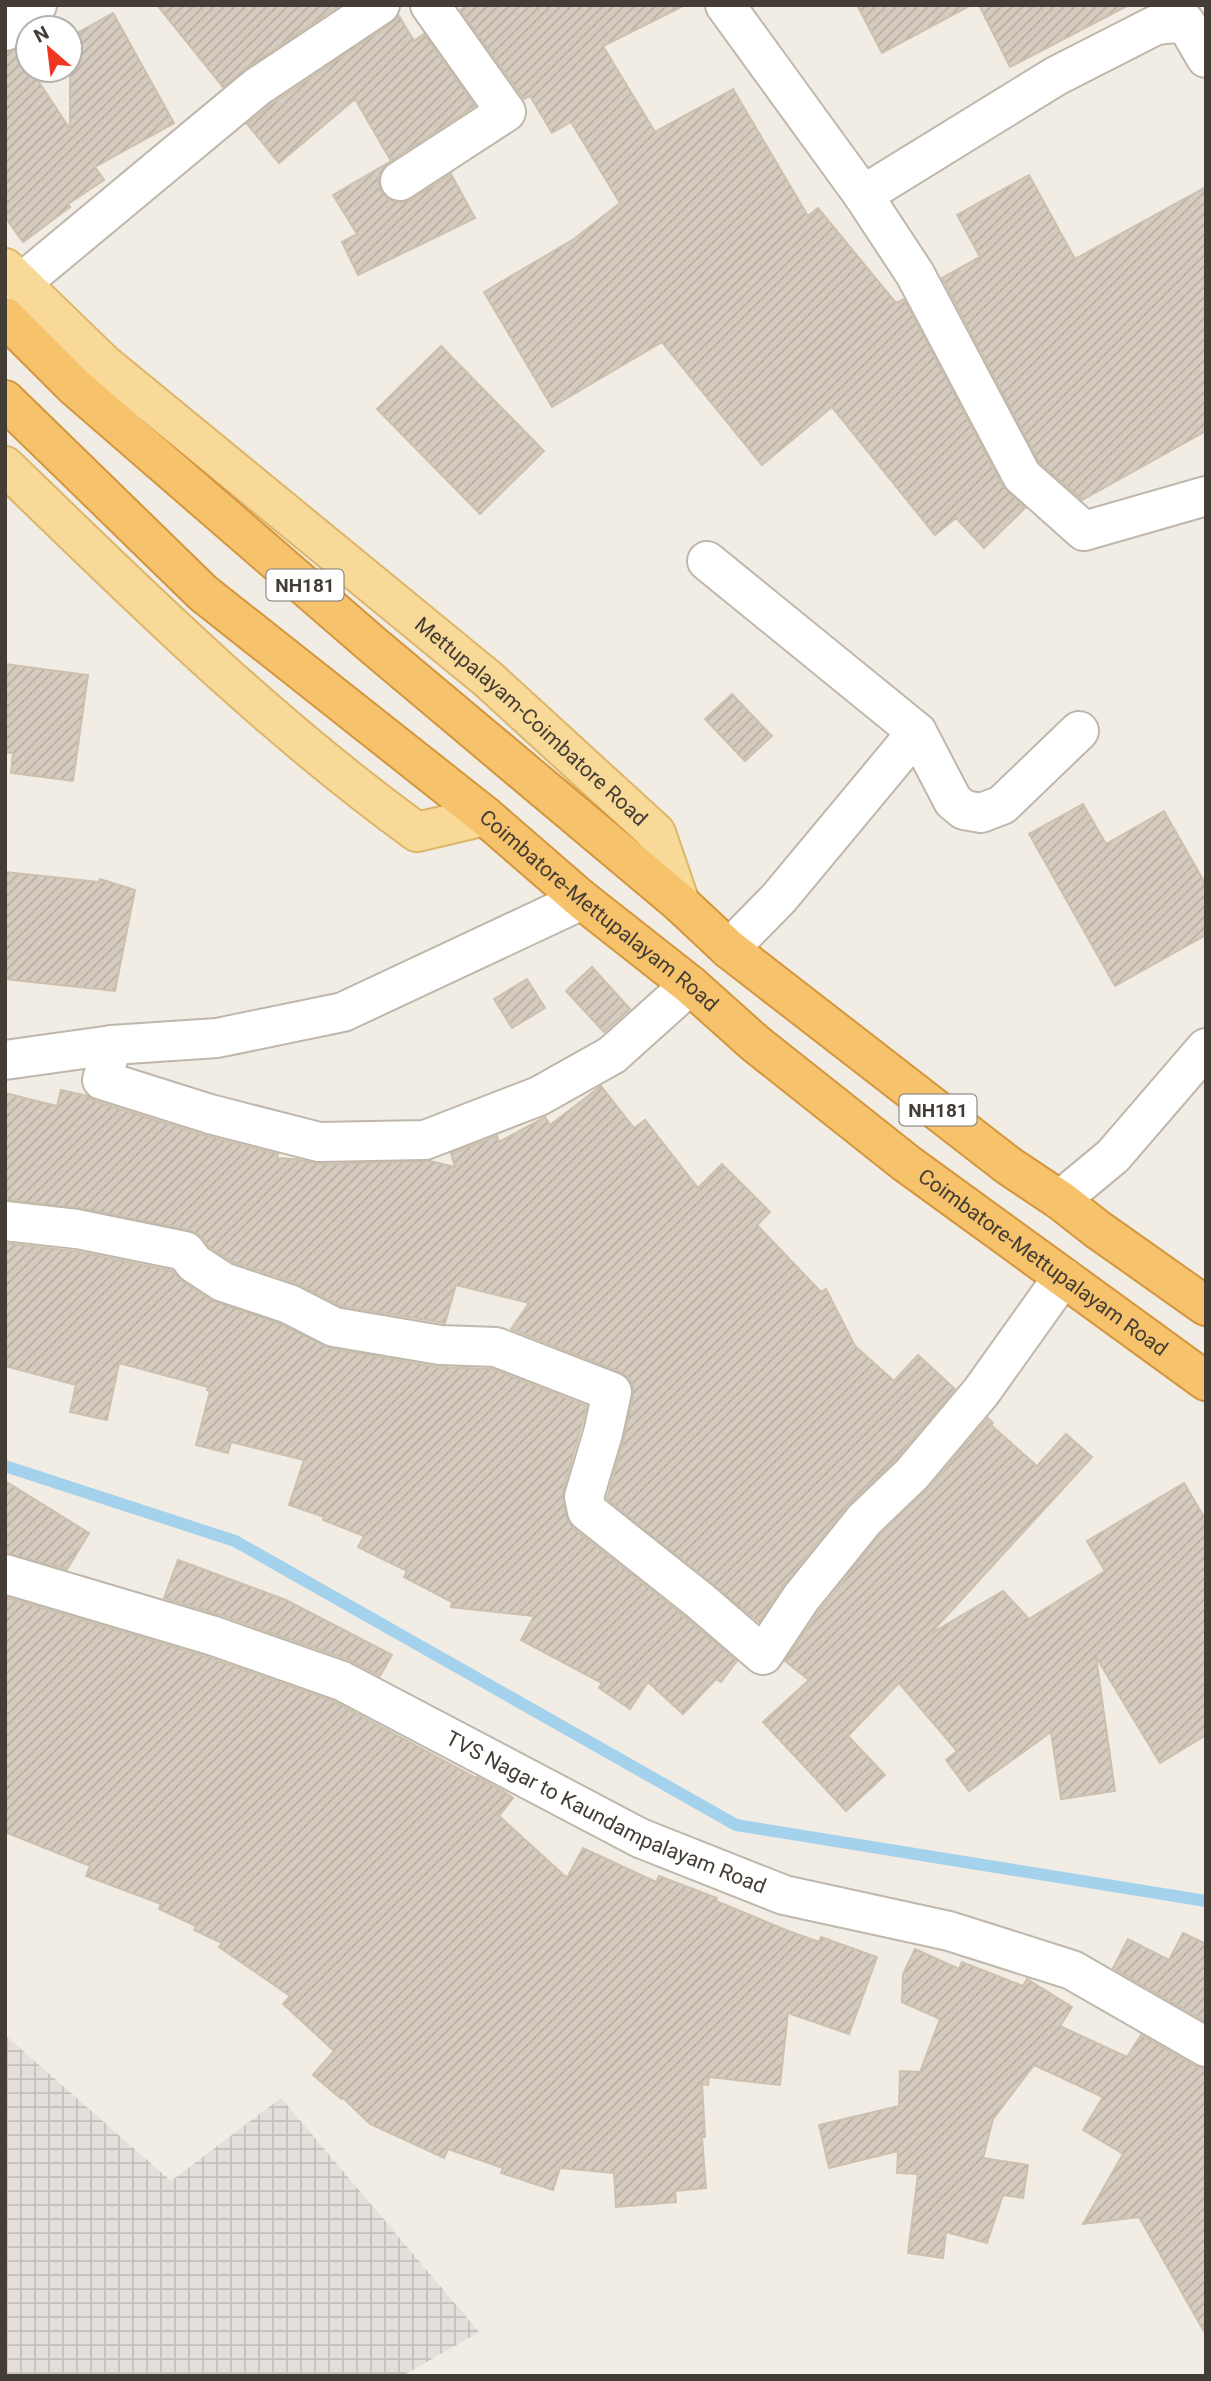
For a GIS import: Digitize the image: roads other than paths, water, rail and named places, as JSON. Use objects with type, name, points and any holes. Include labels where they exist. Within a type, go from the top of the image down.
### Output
[{"type":"highway","name":"NH181","points":[[10,290],[86,396],[374,646],[680,903]]},
{"type":"highway","points":[[5,400],[203,593],[485,816]]},
{"type":"highway","name":"Coimbatore-Mettupalayam Road","points":[[485,816],[582,900],[690,985],[756,1044],[906,1163],[1206,1381]]},
{"type":"highway","name":"Mettupalayam-Coimbatore Road","points":[[680,903],[729,949],[1009,1166],[1206,1306]]},
{"type":"highway","points":[[906,1163],[944,1114]]},
{"type":"highway","points":[[974,1213],[1009,1166]]},
{"type":"main road","name":"Mettupalayam-Coimbatore Road","points":[[10,290],[489,680],[656,833],[680,903]]},
{"type":"main road","name":"Coimbatore-Mettupalayam Road","points":[[5,466],[202,656],[369,797],[417,832],[485,816]]},
{"type":"street","points":[[5,31],[37,5]]},
{"type":"street","points":[[10,290],[257,87],[380,5]]},
{"type":"street","points":[[400,181],[506,112],[430,5]]},
{"type":"street","points":[[725,5],[863,195],[915,274],[1022,475],[1084,531],[1206,496]]},
{"type":"street","points":[[863,195],[1056,76],[1156,25],[1185,22],[1206,58]]},
{"type":"street","points":[[707,561],[917,732],[953,801],[964,810],[981,813],[1002,806],[1079,731]]},
{"type":"street","points":[[729,949],[779,898],[917,732]]},
{"type":"street","points":[[5,1060],[112,1045],[217,1038],[343,1012],[582,900]]},
{"type":"street","points":[[112,1045],[102,1080],[210,1114],[319,1142],[425,1140],[540,1096],[612,1055],[690,985]]},
{"type":"street","points":[[1060,1200],[1113,1156],[1206,1048]]},
{"type":"street","points":[[5,1221],[77,1229],[185,1251],[194,1263],[223,1282],[289,1304],[334,1327],[440,1345],[496,1347],[611,1392],[603,1433],[584,1497],[587,1511],[763,1655],[801,1598],[864,1520],[912,1475],[981,1392],[1063,1277]]},
{"type":"street","name":"TVS Nagar to Kaundampalayam Road","points":[[5,1574],[214,1636],[341,1681],[640,1838],[784,1895],[950,1931],[1072,1970],[1206,2047]]},
{"type":"waterway","points":[[5,1466],[235,1541],[736,1825],[1206,1901]]}]
